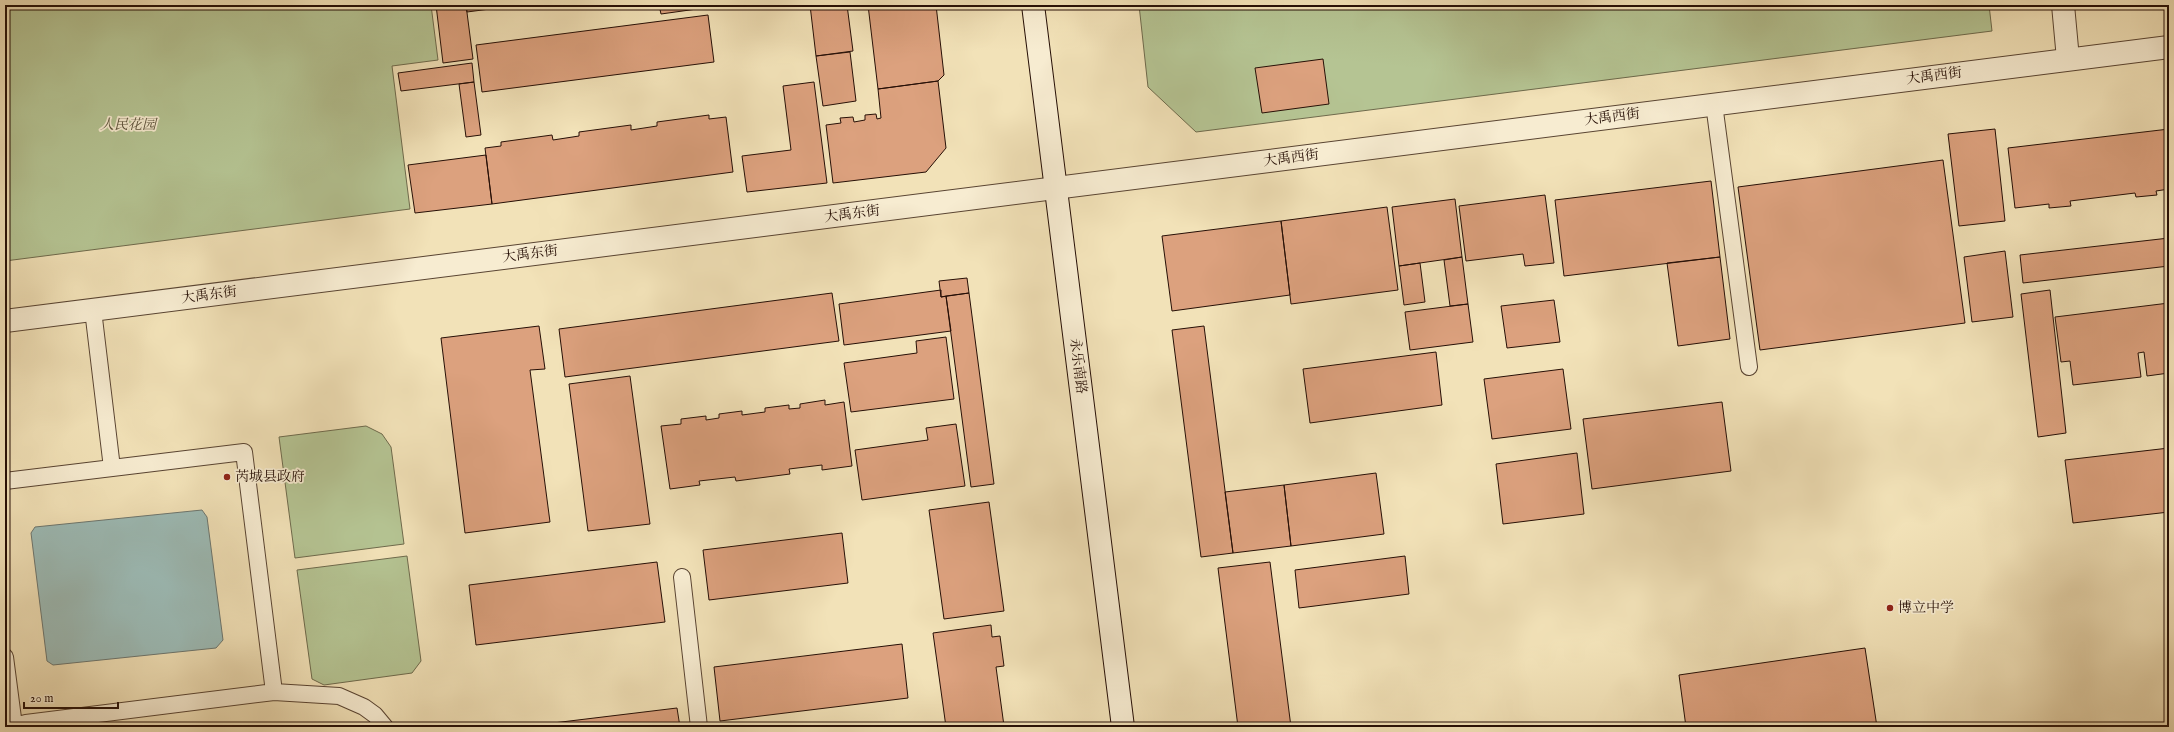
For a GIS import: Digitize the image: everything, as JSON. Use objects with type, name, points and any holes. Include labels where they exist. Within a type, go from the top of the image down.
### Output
[{"type":"street","name":"永乐南路","points":[[1033,5],[1123,727]]},
{"type":"street","points":[[2063,5],[2068,59]]},
{"type":"street","name":"大禹西街","points":[[1055,188],[2169,47]]},
{"type":"street","name":"大禹东街","points":[[5,321],[1055,188]]},
{"type":"lane","points":[[1714,104],[1749,367]]},
{"type":"lane","points":[[93,310],[112,468]]},
{"type":"lane","points":[[5,481],[244,452],[274,692]]},
{"type":"lane","points":[[682,577],[699,727]]},
{"type":"lane","points":[[5,657],[12,727],[26,723],[274,692],[339,696],[364,707],[375,715],[385,727]]},
{"type":"green space","name":"人民花园","points":[[5,5],[431,5],[438,60],[392,66],[410,209],[5,261]]},
{"type":"green space","points":[[1139,5],[1989,5],[1992,31],[1196,132],[1148,87]]},
{"type":"green space","points":[[366,426],[382,434],[391,447],[404,544],[295,558],[279,437]]},
{"type":"green space","points":[[407,556],[421,661],[412,673],[324,685],[312,679],[297,570]]},
{"type":"water","points":[[202,510],[207,517],[223,640],[216,648],[53,665],[47,661],[31,533],[35,527]]},
{"type":"building","points":[[436,5],[466,5],[473,59],[443,63]]},
{"type":"building","points":[[466,5],[520,5],[467,12]]},
{"type":"building","points":[[659,5],[704,5],[704,8],[661,14]]},
{"type":"building","points":[[810,5],[847,5],[853,51],[816,56]]},
{"type":"building","points":[[868,5],[936,5],[944,75],[938,81],[878,89]]},
{"type":"building","points":[[708,15],[714,62],[482,92],[476,45]]},
{"type":"building","points":[[850,52],[856,101],[823,106],[816,56]]},
{"type":"building","points":[[1323,59],[1329,104],[1262,113],[1255,68]]},
{"type":"building","points":[[472,63],[474,82],[401,91],[398,73]]},
{"type":"building","points":[[938,81],[946,148],[926,172],[833,183],[826,125],[841,123],[840,118],[853,117],[854,122],[865,120],[865,115],[876,114],[877,119],[881,118],[878,89]]},
{"type":"building","points":[[474,82],[481,135],[466,137],[459,84]]},
{"type":"building","points":[[814,82],[827,183],[747,192],[742,156],[791,150],[783,86]]},
{"type":"building","points":[[709,115],[709,119],[726,117],[733,172],[492,204],[485,148],[501,146],[501,142],[552,135],[553,140],[579,136],[579,132],[631,125],[631,130],[657,126],[657,122]]},
{"type":"building","points":[[1995,129],[2005,221],[1959,226],[1948,134]]},
{"type":"building","points":[[2169,129],[2169,189],[2156,191],[2157,195],[2136,197],[2135,193],[2070,201],[2071,206],[2049,208],[2049,204],[2015,208],[2008,148]]},
{"type":"building","points":[[486,155],[492,204],[415,213],[408,165]]},
{"type":"building","points":[[1943,160],[1965,323],[1760,350],[1738,187]]},
{"type":"building","points":[[1711,181],[1720,257],[1564,276],[1555,200]]},
{"type":"building","points":[[1545,195],[1554,263],[1525,266],[1523,254],[1466,261],[1459,206]]},
{"type":"building","points":[[1455,199],[1462,257],[1399,266],[1392,207]]},
{"type":"building","points":[[1387,207],[1398,290],[1291,304],[1281,221]]},
{"type":"building","points":[[1281,221],[1290,295],[1172,311],[1162,236]]},
{"type":"building","points":[[2169,238],[2169,266],[2023,283],[2020,255]]},
{"type":"building","points":[[2005,251],[2013,317],[1972,322],[1964,257]]},
{"type":"building","points":[[1462,257],[1468,304],[1450,306],[1444,260]]},
{"type":"building","points":[[1720,257],[1730,339],[1678,346],[1667,263]]},
{"type":"building","points":[[1420,263],[1425,302],[1404,305],[1399,266]]},
{"type":"building","points":[[967,278],[969,293],[941,297],[939,281]]},
{"type":"building","points":[[941,290],[941,297],[946,296],[951,331],[844,345],[839,304]]},
{"type":"building","points":[[2050,290],[2066,433],[2038,437],[2021,294]]},
{"type":"building","points":[[832,293],[839,341],[565,377],[559,329]]},
{"type":"building","points":[[969,293],[994,484],[971,487],[946,296]]},
{"type":"building","points":[[1554,300],[1560,342],[1507,348],[1501,306]]},
{"type":"building","points":[[2169,303],[2169,373],[2147,376],[2144,352],[2138,353],[2141,377],[2073,385],[2070,361],[2061,362],[2055,317]]},
{"type":"building","points":[[1468,304],[1473,342],[1410,350],[1405,312]]},
{"type":"building","points":[[539,326],[545,369],[530,370],[550,522],[465,533],[441,338]]},
{"type":"building","points":[[1204,326],[1233,553],[1201,557],[1172,330]]},
{"type":"building","points":[[946,337],[954,399],[851,412],[844,363],[917,353],[916,341]]},
{"type":"building","points":[[1436,352],[1442,405],[1310,423],[1303,369]]},
{"type":"building","points":[[1563,369],[1571,429],[1492,439],[1484,379]]},
{"type":"building","points":[[630,376],[650,524],[588,531],[569,384]]},
{"type":"building","points":[[825,400],[825,405],[844,402],[852,466],[822,470],[822,465],[789,469],[790,474],[736,481],[735,477],[699,481],[700,485],[670,489],[661,426],[681,424],[681,419],[706,416],[706,420],[719,418],[719,414],[742,411],[742,415],[765,412],[765,408],[789,405],[789,409],[800,408],[800,404]]},
{"type":"building","points":[[1722,402],[1731,471],[1592,489],[1583,419]]},
{"type":"building","points":[[956,424],[965,486],[862,500],[855,450],[928,440],[926,428]]},
{"type":"building","points":[[2169,448],[2169,512],[2073,523],[2065,460]]},
{"type":"building","points":[[1577,453],[1584,514],[1503,524],[1496,464]]},
{"type":"building","points":[[1376,473],[1384,534],[1291,546],[1284,485]]},
{"type":"building","points":[[1284,485],[1291,546],[1233,553],[1225,492]]},
{"type":"building","points":[[989,502],[1004,611],[944,619],[929,510]]},
{"type":"building","points":[[842,533],[848,583],[709,600],[703,550]]},
{"type":"building","points":[[1405,556],[1409,594],[1299,608],[1295,570]]},
{"type":"building","points":[[657,562],[665,622],[476,645],[469,585]]},
{"type":"building","points":[[1270,562],[1291,727],[1238,727],[1218,568]]},
{"type":"building","points":[[991,625],[992,637],[1000,636],[1004,666],[996,667],[1004,726],[946,727],[933,633]]},
{"type":"building","points":[[902,644],[908,698],[720,721],[714,667]]},
{"type":"building","points":[[1865,648],[1877,727],[1686,727],[1679,675]]},
{"type":"building","points":[[677,708],[680,727],[520,727]]},
{"type":"place","name":"芮城县政府","points":[[227,477]]},
{"type":"place","name":"博立中学","points":[[1890,608]]}]
